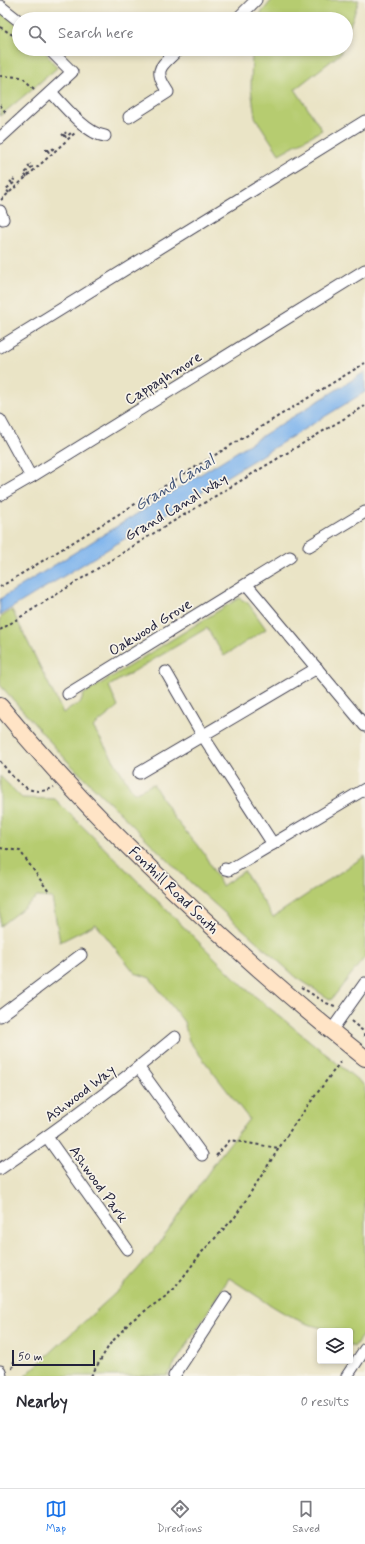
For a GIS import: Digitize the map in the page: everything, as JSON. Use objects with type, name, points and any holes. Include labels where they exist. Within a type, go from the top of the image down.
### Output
[{"type":"main road","name":"Fonthill Road South","points":[[0,706],[66,784],[154,873],[239,952],[331,1032],[365,1058]]},
{"type":"street","points":[[244,12],[256,0]]},
{"type":"street","points":[[0,6],[12,15]]},
{"type":"street","points":[[0,138],[72,72],[56,56]]},
{"type":"street","points":[[129,117],[168,92],[159,76],[159,70],[172,56]]},
{"type":"street","points":[[51,92],[84,124],[96,133],[106,136]]},
{"type":"street","points":[[0,347],[365,121]]},
{"type":"street","name":"Cappaghmore","points":[[0,495],[365,270]]},
{"type":"street","points":[[0,420],[30,477]]},
{"type":"street","points":[[309,546],[364,516]]},
{"type":"street","name":"Oakwood Grove","points":[[68,694],[247,585],[290,557]]},
{"type":"street","points":[[247,585],[365,726]]},
{"type":"street","points":[[139,773],[317,668]]},
{"type":"street","points":[[166,672],[203,736],[273,844]]},
{"type":"street","points":[[225,869],[230,870],[365,788]]},
{"type":"street","points":[[0,1016],[81,956]]},
{"type":"street","points":[[331,1032],[365,983]]},
{"type":"street","name":"Ashwood Way","points":[[0,1170],[47,1137],[138,1068],[175,1037]]},
{"type":"street","points":[[138,1068],[202,1155]]},
{"type":"street","name":"Ashwood Park","points":[[47,1137],[127,1249]]},
{"type":"street","points":[[174,1376],[226,1297]]},
{"type":"street","points":[[346,1376],[365,1349]]},
{"type":"street","points":[[0,1371],[1,1376]]},
{"type":"path","points":[[0,27],[12,35]]},
{"type":"path","points":[[0,76],[22,77],[34,89]]},
{"type":"path","points":[[0,105],[7,114]]},
{"type":"path","points":[[0,201],[84,124]]},
{"type":"path","points":[[64,134],[66,137],[71,133],[73,135]]},
{"type":"path","points":[[47,149],[49,152],[54,148],[56,151]]},
{"type":"path","points":[[27,177],[24,174],[32,167],[29,165]]},
{"type":"path","points":[[9,193],[6,189],[14,183],[12,181]]},
{"type":"path","points":[[0,587],[365,363]]},
{"type":"path","name":"Grand Canal Way","points":[[0,630],[161,529],[365,406]]},
{"type":"path","points":[[0,761],[23,787],[38,792],[54,787]]},
{"type":"path","points":[[0,848],[20,851],[48,892]]},
{"type":"path","points":[[326,1003],[333,1005]]},
{"type":"path","points":[[353,1023],[363,1031],[365,1037]]},
{"type":"path","points":[[90,1376],[110,1344],[131,1320],[175,1288],[202,1252],[235,1217],[278,1148],[341,1061]]},
{"type":"path","points":[[216,1156],[230,1140],[278,1148]]},
{"type":"green space","points":[[272,0],[359,0],[353,17],[353,12],[262,12]]},
{"type":"green space","points":[[0,11],[12,20],[12,56],[48,56],[57,68],[0,116]]},
{"type":"green space","points":[[252,56],[337,56],[295,89],[322,130],[279,154],[255,117],[251,88]]},
{"type":"green space","points":[[239,598],[248,603],[266,629],[224,656],[207,628],[109,686],[118,707],[93,727],[134,793],[153,784],[175,819],[203,852],[222,886],[244,871],[273,917],[365,856],[365,957],[331,1000],[296,977],[190,882],[69,763],[0,685],[0,618],[12,610],[63,713],[81,702],[84,694]]},
{"type":"green space","points":[[0,776],[22,798],[55,799],[245,988],[365,1086],[365,1332],[354,1347],[353,1328],[324,1328],[300,1321],[272,1306],[229,1278],[167,1376],[25,1376],[122,1287],[153,1252],[219,1157],[249,1119],[189,1041],[184,1022],[150,978],[135,973],[96,924],[60,942],[52,898],[37,897],[0,926]]},
{"type":"water","points":[[365,372],[365,392],[0,615],[0,599]]},
{"type":"water label","name":"Grand Canal","points":[[174,482]]}]
